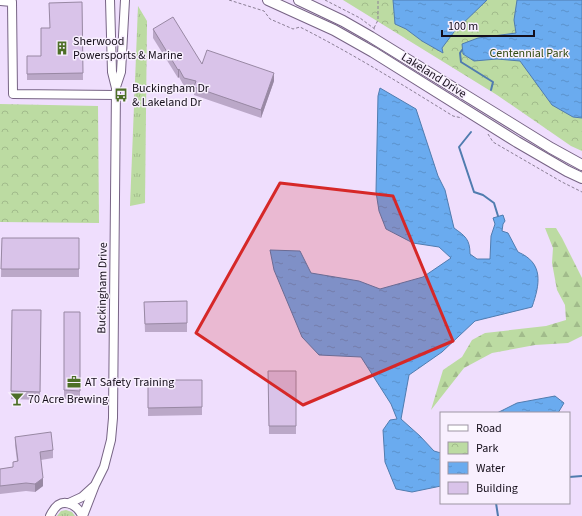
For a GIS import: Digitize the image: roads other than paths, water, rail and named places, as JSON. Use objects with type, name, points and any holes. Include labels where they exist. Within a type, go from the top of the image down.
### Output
[{"type":"main road","name":"Lakeland Drive","points":[[268,0],[334,30],[373,52],[517,142],[582,178]]},
{"type":"main road","name":"Lakeland Drive","points":[[299,0],[343,21],[371,37],[551,148],[582,165]]},
{"type":"street","name":"Buckingham Drive","points":[[83,516],[104,467],[110,446],[113,418],[116,92],[112,72],[110,0]]},
{"type":"street","name":"Buckingham Drive","points":[[116,92],[121,72],[125,0]]},
{"type":"street","points":[[0,1],[12,2],[13,94],[116,92]]},
{"type":"street","name":"Buckingham Drive","points":[[50,516],[57,506],[69,503],[82,497],[95,485]]},
{"type":"street","points":[[69,503],[79,509],[83,516]]},
{"type":"water","points":[[393,0],[487,0],[454,32],[442,48],[443,53],[422,41],[406,29],[395,24]]},
{"type":"water","points":[[517,0],[582,0],[582,118],[573,117],[552,105],[520,61],[497,59],[474,61],[463,54],[462,44],[478,38],[516,33],[514,20]]},
{"type":"water","points":[[380,88],[416,109],[438,176],[445,190],[454,228],[468,241],[470,254],[477,259],[490,259],[491,236],[495,224],[493,218],[503,215],[505,221],[502,231],[508,233],[518,252],[532,262],[538,275],[537,290],[532,307],[475,321],[442,352],[409,375],[401,419],[434,451],[440,453],[440,486],[412,492],[396,489],[385,462],[383,430],[390,420],[397,419],[391,404],[361,357],[319,355],[302,337],[274,270],[270,250],[300,251],[311,273],[359,281],[380,289],[423,277],[451,258],[439,247],[413,243],[386,229],[379,211],[376,192],[378,96]]},
{"type":"water","points":[[555,396],[564,403],[559,412],[499,412],[517,403]]},
{"type":"waterway","points":[[462,50],[460,53],[461,62],[493,82],[491,90]]},
{"type":"waterway","points":[[471,132],[459,147],[474,192],[483,195],[494,203],[498,216]]},
{"type":"waterway","points":[[570,477],[582,476]]},
{"type":"waterway","points":[[496,504],[498,516]]},
{"type":"place","name":"Sherwood Powersports & Marine","points":[[62,48]]},
{"type":"place","name":"Buckingham Dr & Lakeland Dr","points":[[121,95]]},
{"type":"place","name":"AT Safety Training","points":[[74,382]]},
{"type":"place","name":"70 Acre Brewing","points":[[17,399]]},
{"type":"park label","name":"Centennial Park","points":[[529,53]]}]
